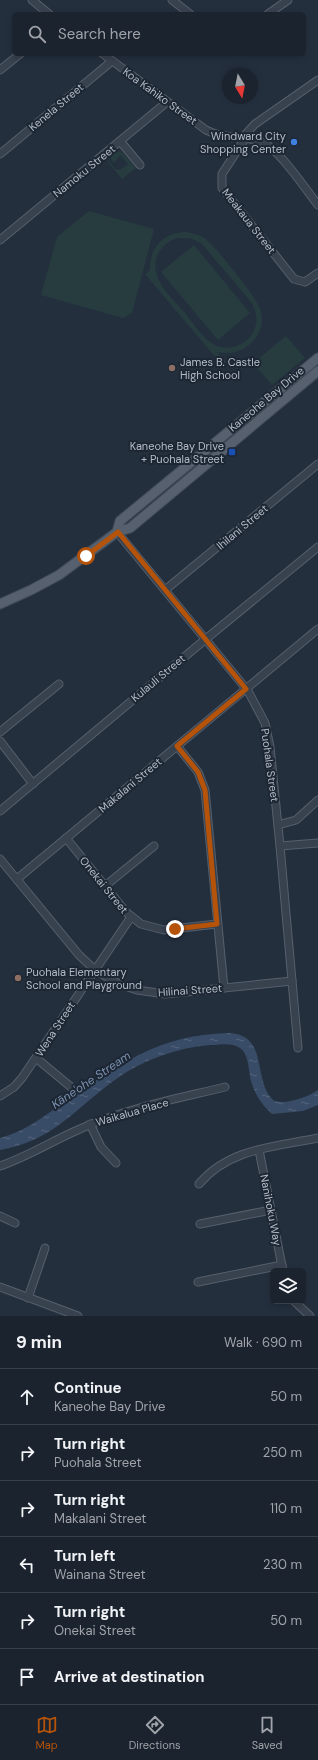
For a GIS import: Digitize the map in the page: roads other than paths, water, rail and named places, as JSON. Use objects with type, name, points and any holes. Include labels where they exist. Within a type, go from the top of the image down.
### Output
[{"type":"main road","name":"Kaneohe Bay Drive","points":[[118,532],[120,522],[318,358]]},
{"type":"main road","name":"Kaneohe Bay Drive","points":[[0,604],[31,590],[59,574],[118,532],[130,528],[318,371]]},
{"type":"main road","points":[[172,479],[179,487]]},
{"type":"street","points":[[32,0],[47,12]]},
{"type":"street","points":[[172,0],[187,12]]},
{"type":"street","points":[[271,12],[288,0]]},
{"type":"street","points":[[0,70],[18,56]]},
{"type":"street","name":"Koa Kahiko Street","points":[[106,56],[167,102],[212,132],[225,136],[244,137],[273,148],[318,206]]},
{"type":"street","name":"Kenela Street","points":[[0,154],[112,61]]},
{"type":"street","points":[[244,137],[255,124],[318,80]]},
{"type":"street","name":"Namoku Street","points":[[0,240],[167,102]]},
{"type":"street","name":"Meakaua Street","points":[[244,137],[222,174],[222,188],[294,279],[305,282],[318,273]]},
{"type":"street","points":[[120,141],[140,165]]},
{"type":"street","name":"Ihilani Street","points":[[165,590],[318,464]]},
{"type":"street","name":"Puohala Street","points":[[118,532],[246,689],[258,707],[267,731],[278,825],[298,1048]]},
{"type":"street","name":"Kulauli Street","points":[[0,811],[205,639],[318,547]]},
{"type":"street","name":"Makalani Street","points":[[17,879],[318,629]]},
{"type":"street","points":[[0,732],[59,684]]},
{"type":"street","points":[[0,742],[32,784]]},
{"type":"street","points":[[177,746],[198,772],[205,790],[224,988]]},
{"type":"street","points":[[278,825],[296,820],[318,800]]},
{"type":"street","name":"Onekai Street","points":[[66,838],[131,917],[147,926],[164,930],[217,924]]},
{"type":"street","points":[[280,846],[318,843]]},
{"type":"street","points":[[105,886],[154,846]]},
{"type":"street","name":"Hilinai Street","points":[[0,859],[79,955],[95,970],[119,984],[146,992],[175,993],[292,981]]},
{"type":"street","name":"Wena Street","points":[[0,1096],[18,1083],[131,917]]},
{"type":"street","points":[[36,1058],[71,1087]]},
{"type":"street","name":"Waikalua Place","points":[[0,1166],[25,1158],[90,1124],[121,1113],[224,1087]]},
{"type":"street","points":[[90,1124],[101,1147],[116,1163]]},
{"type":"street","points":[[199,1184],[210,1172],[237,1155],[318,1140]]},
{"type":"street","name":"Nanihoku Way","points":[[259,1150],[283,1268]]},
{"type":"street","points":[[200,1224],[271,1210]]},
{"type":"street","points":[[0,1216],[15,1223]]},
{"type":"street","points":[[28,1298],[45,1248]]},
{"type":"street","points":[[198,1282],[270,1270]]},
{"type":"street","points":[[0,1287],[78,1316]]},
{"type":"street","points":[[297,1304],[310,1316]]},
{"type":"water","points":[[229,1033],[242,1036],[250,1041],[258,1059],[263,1081],[273,1100],[283,1102],[296,1100],[318,1090],[318,1105],[303,1111],[272,1114],[262,1104],[255,1092],[246,1055],[243,1051],[237,1046],[233,1045],[210,1045],[171,1052],[134,1068],[112,1082],[61,1124],[48,1132],[34,1140],[18,1146],[0,1150],[0,1138],[33,1124],[103,1076],[140,1054],[181,1039]]},
{"type":"place","name":"Windward City Shopping Center","points":[[294,142]]},
{"type":"place","name":"James B. Castle High School","points":[[172,368]]},
{"type":"place","name":"Kaneohe Bay Drive + Puohala Street","points":[[232,452]]},
{"type":"place","name":"Puohala Elementary School and Playground","points":[[18,978]]},
{"type":"water label","name":"Kāne'ohe Stream","points":[[91,1080]]}]
